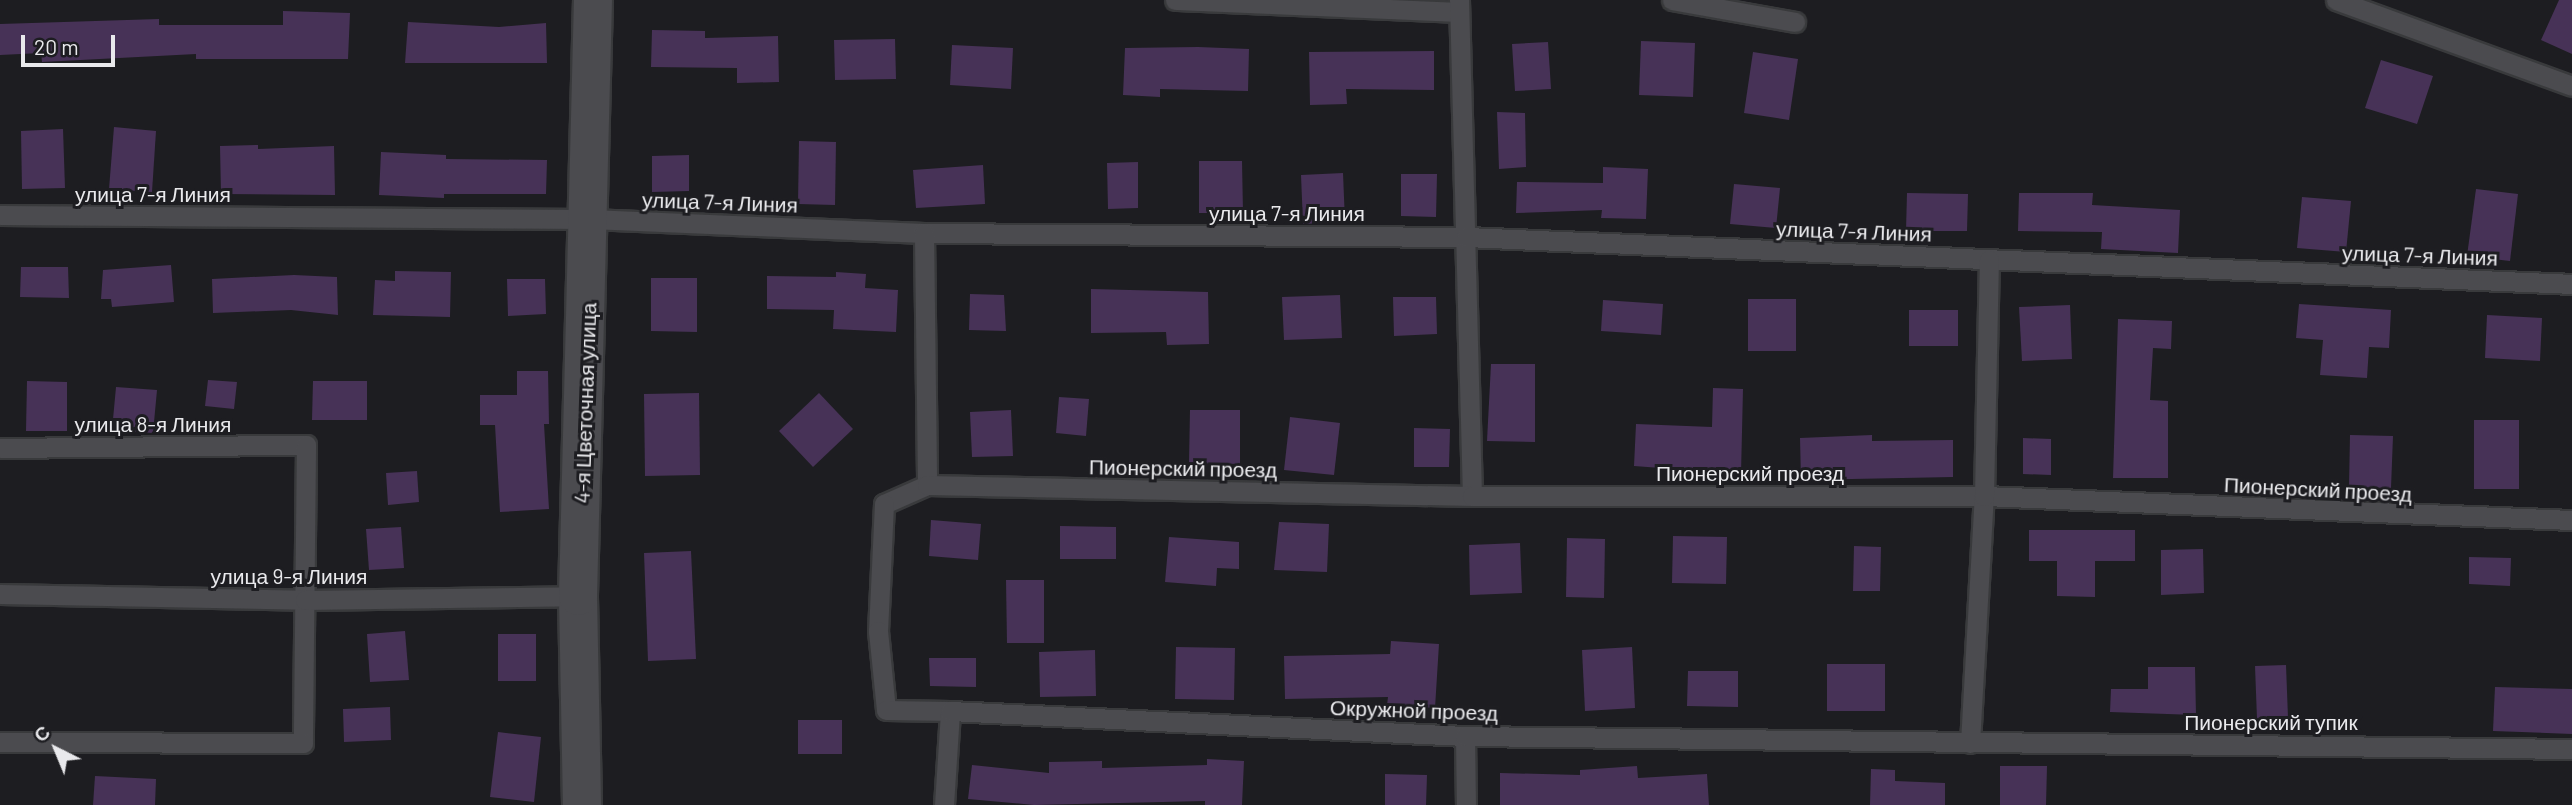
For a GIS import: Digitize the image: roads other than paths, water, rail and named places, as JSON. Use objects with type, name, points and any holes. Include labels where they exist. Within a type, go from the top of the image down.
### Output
[{"type":"street","name":"4-я Цветочная улица","points":[[582,805],[578,596],[590,219],[593,0]]},
{"type":"lane","points":[[1175,0],[1457,6],[1472,496]]},
{"type":"lane","points":[[1672,0],[1795,22]]},
{"type":"lane","points":[[2336,0],[2572,86]]},
{"type":"lane","name":"улица 7-я Линия","points":[[0,215],[590,219],[924,233],[1466,237],[2572,284]]},
{"type":"lane","points":[[924,233],[928,485]]},
{"type":"lane","points":[[1970,743],[1984,496],[1989,260]]},
{"type":"lane","name":"улица 8-я Линия","points":[[0,448],[306,445],[305,600]]},
{"type":"lane","name":"Пионерский проезд","points":[[928,485],[1472,496],[1984,496],[2572,520]]},
{"type":"lane","name":"Окружной проезд","points":[[928,485],[884,504],[878,631],[886,710],[1465,736],[1970,743]]},
{"type":"lane","name":"улица 9-я Линия","points":[[0,594],[305,600],[578,596]]},
{"type":"lane","points":[[0,742],[303,743],[305,600]]},
{"type":"lane","points":[[944,805],[950,711]]},
{"type":"lane","points":[[1465,736],[1466,805]]},
{"type":"lane","name":"Пионерский тупик","points":[[1970,743],[2572,749]]}]
